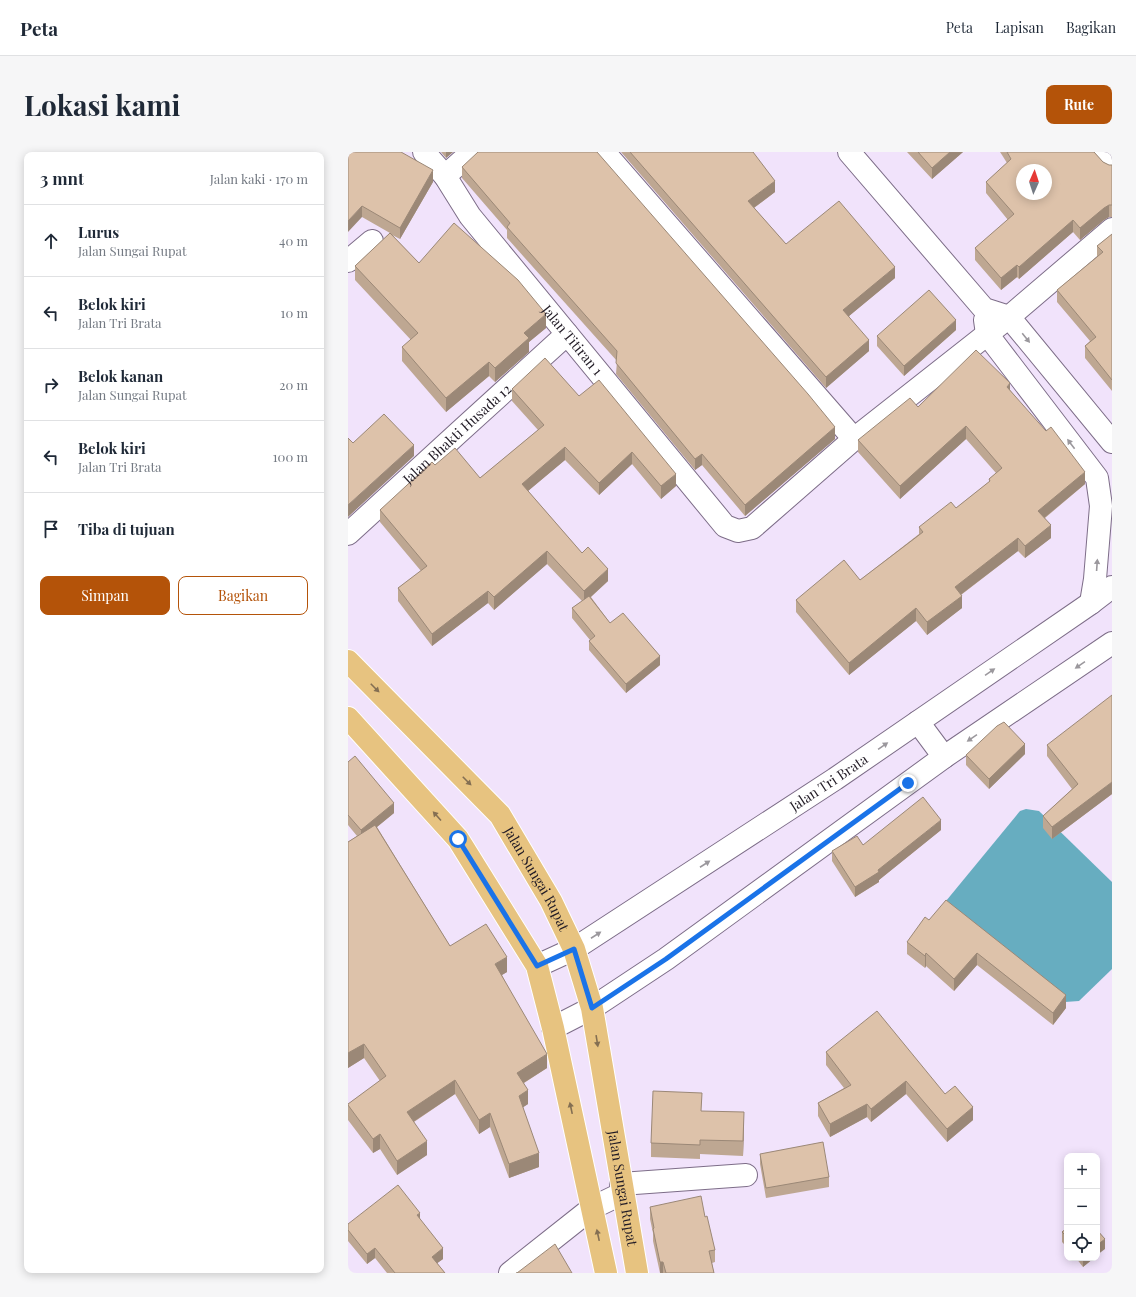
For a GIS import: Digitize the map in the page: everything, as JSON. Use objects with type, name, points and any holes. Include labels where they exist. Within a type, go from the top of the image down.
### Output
[{"type":"main road","name":"Jalan Sungai Rupat","points":[[348,661],[500,815],[552,901],[574,949],[592,1008],[636,1273]]},
{"type":"main road","points":[[348,718],[458,839],[537,966],[553,1028],[606,1273]]},
{"type":"street","name":"Jalan Titiran 1","points":[[424,152],[445,176],[470,216],[725,526],[738,531],[752,528],[854,440]]},
{"type":"street","points":[[445,176],[472,152]]},
{"type":"street","points":[[604,152],[854,440],[1009,317],[1112,229]]},
{"type":"street","points":[[849,152],[984,309],[1009,317],[1112,442]]},
{"type":"street","points":[[1100,152],[1112,165]]},
{"type":"street","points":[[348,261],[372,241]]},
{"type":"street","points":[[984,309],[987,334],[1097,478],[1101,506],[1096,579],[1091,603]]},
{"type":"street","name":"Jalan Bhakti Husada 12","points":[[348,534],[567,334]]},
{"type":"street","name":"Jalan Tri Brata","points":[[537,966],[574,949],[834,780],[1091,603],[1112,586]]},
{"type":"street","points":[[553,1028],[592,1008],[666,959],[944,757],[1112,643]]},
{"type":"street","points":[[918,722],[944,757]]},
{"type":"street","points":[[510,1273],[592,1208],[622,1189],[746,1175]]},
{"type":"water","points":[[1026,809],[1039,811],[1112,882],[1112,969],[1079,1001],[1065,1002],[946,901],[1020,811]]},
{"type":"building","points":[[348,152],[401,152],[433,170],[400,228],[362,206],[348,221]]},
{"type":"building","points":[[478,152],[597,152],[835,427],[745,505],[702,454],[695,459],[616,363],[617,351],[507,227],[510,223],[462,167]]},
{"type":"building","points":[[630,152],[753,152],[775,181],[748,201],[786,244],[839,201],[895,267],[843,310],[869,340],[826,377]]},
{"type":"building","points":[[918,152],[950,152],[932,168]]},
{"type":"building","points":[[1007,152],[1094,152],[1103,162],[1112,165],[1112,205],[1104,208],[1080,228],[1073,220],[1019,267],[1017,265],[1001,278],[975,248],[1014,214],[986,182],[1011,159]]},
{"type":"building","points":[[454,223],[518,280],[546,314],[524,333],[529,338],[495,368],[489,362],[446,398],[402,347],[418,333],[355,266],[390,233],[419,263]]},
{"type":"building","points":[[1112,234],[1112,380],[1085,346],[1096,337],[1057,290],[1103,252],[1097,246]]},
{"type":"building","points":[[929,290],[956,320],[904,366],[877,336]]},
{"type":"building","points":[[976,350],[1010,383],[1007,387],[1046,431],[1051,427],[1085,472],[1038,511],[1051,525],[1025,546],[1018,538],[955,587],[962,596],[927,622],[916,608],[849,663],[796,600],[844,560],[860,580],[923,532],[919,527],[951,502],[956,508],[990,481],[989,479],[1002,468],[966,426],[900,486],[858,440],[910,398],[918,407]]},
{"type":"building","points":[[545,358],[579,396],[599,380],[676,474],[661,486],[632,452],[599,483],[565,447],[522,484],[582,553],[588,547],[608,569],[584,591],[547,551],[494,597],[488,591],[432,634],[398,588],[427,566],[380,510],[432,462],[435,465],[455,448],[480,478],[544,425],[512,389]]},
{"type":"building","points":[[384,414],[414,445],[348,505],[348,438],[353,443]]},
{"type":"building","points":[[589,596],[610,623],[623,613],[660,656],[626,684],[589,641],[595,636],[572,608]]},
{"type":"building","points":[[1112,695],[1112,782],[1052,827],[1043,816],[1078,784],[1047,745]]},
{"type":"building","points":[[1004,722],[1025,744],[989,779],[966,755],[997,726]]},
{"type":"building","points":[[355,756],[394,803],[361,830],[348,815],[348,762]]},
{"type":"building","points":[[923,797],[941,820],[878,870],[879,872],[855,887],[832,851],[857,836],[863,845]]},
{"type":"building","points":[[375,825],[450,946],[486,924],[507,957],[495,964],[547,1054],[517,1073],[528,1090],[519,1096],[539,1153],[509,1164],[490,1113],[479,1120],[455,1080],[407,1112],[427,1141],[397,1161],[380,1134],[373,1139],[348,1105],[386,1076],[364,1044],[348,1053],[348,842]]},
{"type":"building","points":[[946,900],[1066,995],[1053,1013],[977,953],[954,979],[926,953],[925,956],[907,942],[925,917],[929,920]]},
{"type":"building","points":[[877,1011],[945,1094],[955,1086],[973,1107],[947,1129],[906,1081],[871,1109],[867,1104],[830,1124],[818,1103],[851,1085],[826,1052]]},
{"type":"building","points":[[653,1091],[702,1093],[701,1111],[744,1112],[743,1141],[700,1140],[700,1145],[651,1143]]},
{"type":"building","points":[[823,1142],[829,1177],[766,1188],[760,1154]]},
{"type":"building","points":[[398,1185],[420,1213],[417,1215],[443,1248],[432,1257],[445,1273],[395,1273],[375,1248],[367,1254],[348,1230],[348,1224]]},
{"type":"building","points":[[701,1196],[705,1217],[707,1216],[715,1250],[709,1251],[714,1273],[666,1273],[663,1262],[660,1262],[650,1207]]},
{"type":"building","points":[[1100,1233],[1105,1239],[1100,1243]]},
{"type":"building","points":[[555,1244],[572,1273],[517,1273]]},
{"type":"route","points":[[458,839],[537,966],[574,949],[592,1008],[666,959],[908,783]]}]
